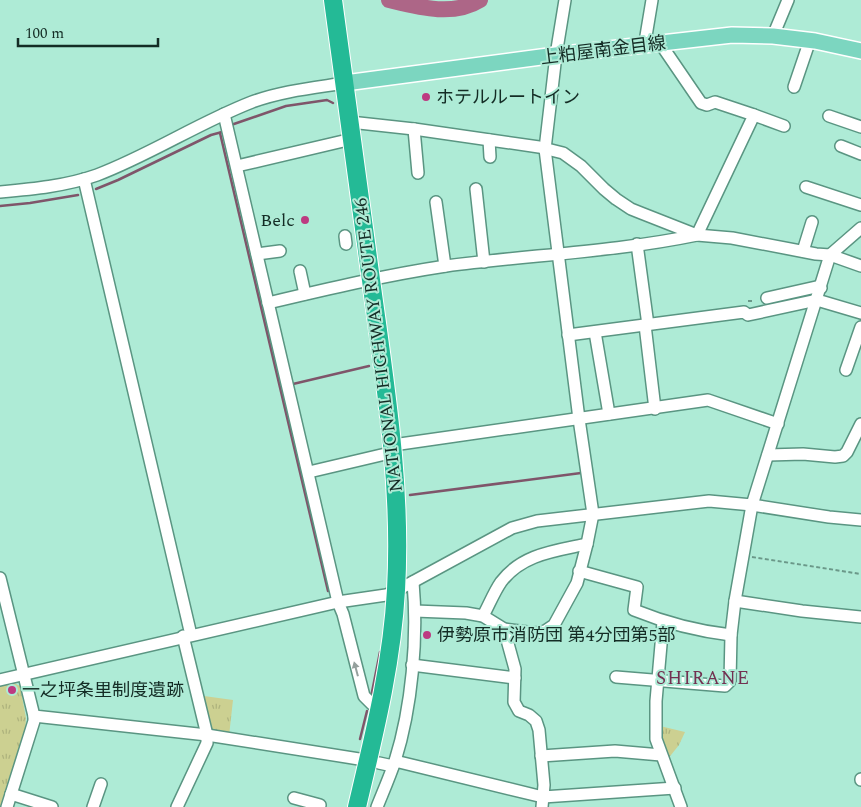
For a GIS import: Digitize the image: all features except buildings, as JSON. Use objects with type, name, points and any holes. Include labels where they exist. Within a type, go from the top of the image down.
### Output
[{"type":"highway","name":"NATIONAL HIGHWAY ROUTE 246","points":[[333,0],[396,482],[396,591],[388,664],[381,706],[357,807]]},
{"type":"main road","name":"上粕屋南金目線","points":[[345,83],[556,55],[732,35],[773,36],[810,40],[861,51]]},
{"type":"street","points":[[415,611],[466,613],[483,616],[504,629],[536,633],[545,631],[554,625],[577,583],[587,544],[593,514],[545,149],[564,0]]},
{"type":"street","points":[[652,0],[646,36],[701,103],[707,105],[715,102],[784,126]]},
{"type":"street","points":[[773,36],[788,0]]},
{"type":"street","points":[[794,87],[810,40]]},
{"type":"street","points":[[0,192],[45,188],[84,179],[112,168],[252,102],[281,93],[345,83]]},
{"type":"street","points":[[224,114],[338,602],[343,614],[364,696],[372,704],[381,706]]},
{"type":"street","points":[[697,235],[754,115]]},
{"type":"street","points":[[829,116],[861,127]]},
{"type":"street","points":[[350,122],[414,129],[563,153],[581,166],[604,189],[631,209],[697,235]]},
{"type":"street","points":[[414,129],[418,173]]},
{"type":"street","points":[[237,166],[352,139]]},
{"type":"street","points":[[489,140],[490,157]]},
{"type":"street","points":[[841,146],[861,154]]},
{"type":"street","points":[[84,179],[187,636],[207,735],[207,743],[177,807]]},
{"type":"street","points":[[476,189],[484,262]]},
{"type":"street","points":[[813,192],[861,205]]},
{"type":"street","points":[[436,202],[444,266]]},
{"type":"street","points":[[803,251],[812,222]]},
{"type":"street","points":[[616,677],[725,686],[730,681],[731,635],[735,601],[752,505],[830,255],[861,228]]},
{"type":"street","points":[[268,303],[370,279],[444,266],[558,254],[697,235],[732,238],[830,255],[861,266]]},
{"type":"street","points":[[849,239],[861,244]]},
{"type":"street","points":[[637,244],[655,409]]},
{"type":"street","points":[[258,257],[281,255]]},
{"type":"street","points":[[303,271],[308,293]]},
{"type":"street","points":[[767,298],[821,288]]},
{"type":"street","points":[[568,335],[647,325],[748,305],[748,315],[817,300],[861,313]]},
{"type":"street","points":[[850,365],[861,327]]},
{"type":"street","points":[[595,332],[609,414]]},
{"type":"street","points":[[309,472],[393,448],[708,400],[778,424]]},
{"type":"street","points":[[768,455],[843,456],[847,452],[861,424]]},
{"type":"street","points":[[587,472],[599,471]]},
{"type":"street","points":[[0,680],[338,602],[386,594],[396,591],[512,528],[537,521],[709,501],[752,505],[829,518],[861,520]]},
{"type":"street","points":[[483,616],[500,582],[516,566],[535,555],[587,544]]},
{"type":"street","points":[[580,571],[638,587],[634,610],[663,622],[702,631],[731,635]]},
{"type":"street","points":[[0,578],[34,716],[7,807]]},
{"type":"street","points":[[376,807],[394,764],[408,704],[415,611],[413,582]]},
{"type":"street","points":[[735,601],[802,612],[861,617]]},
{"type":"street","points":[[663,622],[656,701],[656,739],[675,788],[680,807]]},
{"type":"street","points":[[504,629],[515,669],[514,702],[519,711],[529,715],[536,721],[540,730],[544,785],[543,802]]},
{"type":"street","points":[[412,665],[515,678]]},
{"type":"street","points":[[34,716],[207,735],[359,759]]},
{"type":"street","points":[[541,756],[614,751],[661,755]]},
{"type":"street","points":[[379,763],[394,764],[543,802],[675,788]]},
{"type":"street","points":[[93,807],[101,784]]},
{"type":"street","points":[[11,794],[52,807]]},
{"type":"street","points":[[294,798],[306,804],[320,805]]},
{"type":"path","points":[[743,556],[861,574]]},
{"type":"green space","points":[[14,683],[20,686],[26,718],[25,737],[3,807],[0,807],[0,686]]},
{"type":"green space","points":[[204,696],[233,700],[229,736],[215,731],[208,723]]},
{"type":"green space","points":[[660,726],[685,732],[679,745],[667,760],[661,737]]},
{"type":"waterway","points":[[389,0],[435,9],[458,8],[480,0]]},
{"type":"waterway","points":[[231,125],[286,106],[327,100],[333,103]]},
{"type":"waterway","points":[[96,189],[211,135],[222,132]]},
{"type":"waterway","points":[[220,133],[328,591]]},
{"type":"waterway","points":[[0,206],[78,195]]},
{"type":"waterway","points":[[293,384],[369,366]]},
{"type":"waterway","points":[[410,495],[581,473]]},
{"type":"waterway","points":[[371,697],[380,652]]},
{"type":"waterway","points":[[360,739],[367,711]]},
{"type":"place","name":"ホテルルートイン","points":[[426,97]]},
{"type":"place","name":"Belc","points":[[305,220]]},
{"type":"place","name":"伊勢原市消防団 第4分団第5部","points":[[427,635]]},
{"type":"place","name":"一之坪条里制度遺跡","points":[[12,690]]},
{"type":"district","name":"SHIRANE","points":[[703,677]]}]
